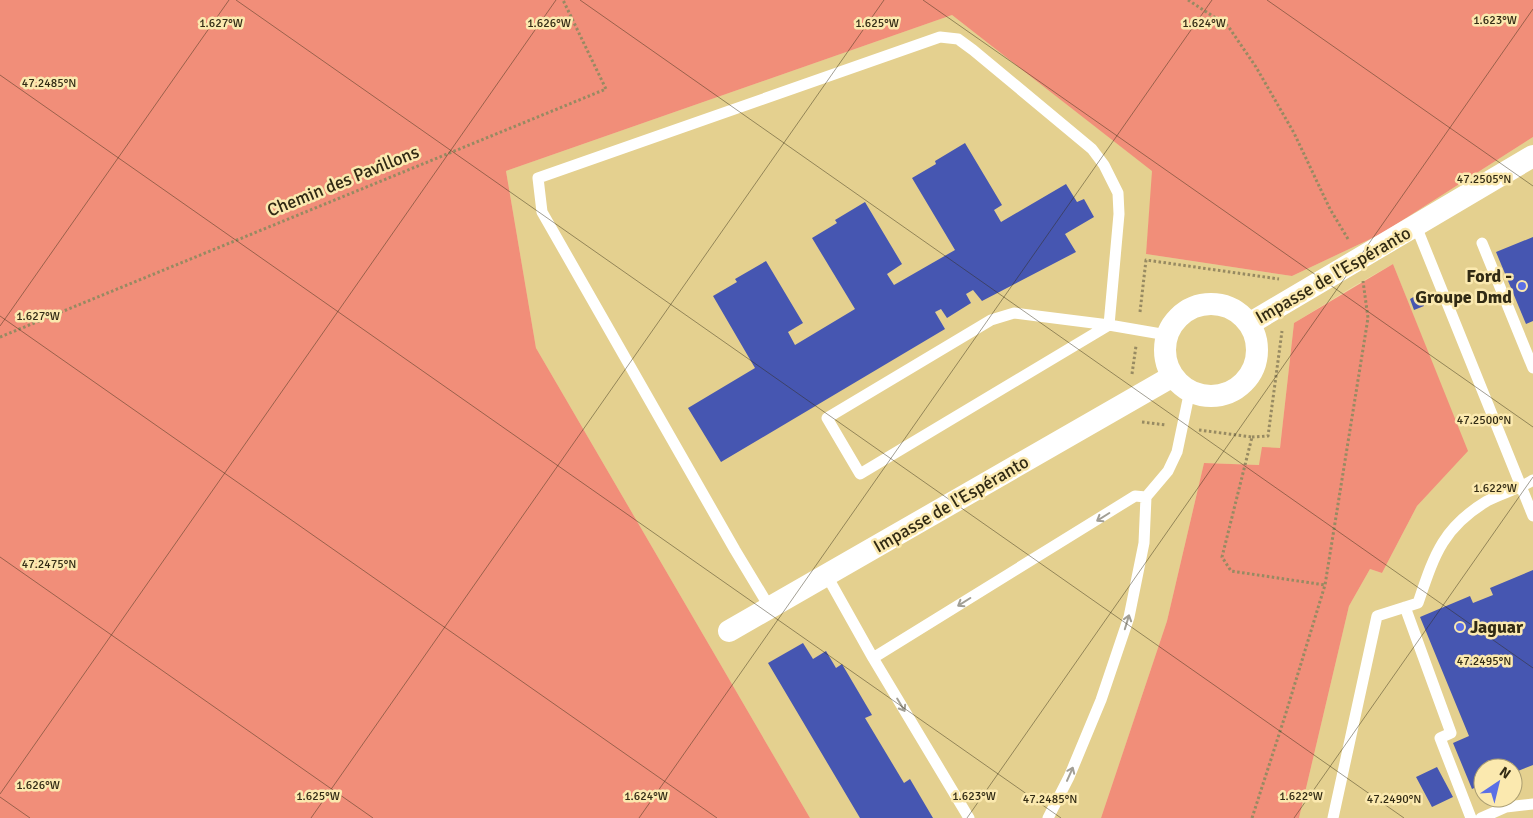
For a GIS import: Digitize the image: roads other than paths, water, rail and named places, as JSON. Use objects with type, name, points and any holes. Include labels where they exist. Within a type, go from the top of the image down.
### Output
[{"type":"street","name":"Impasse de l'Espéranto","points":[[1249,324],[1533,156]]},
{"type":"street","points":[[1212,304],[1226,307],[1239,314],[1249,324],[1255,339],[1256,354],[1252,370],[1243,383],[1230,392],[1214,396],[1199,394],[1181,383],[1167,363],[1165,349],[1168,335],[1174,322],[1185,312],[1198,306],[1212,304]]},
{"type":"street","name":"Impasse de l'Espéranto","points":[[729,631],[1128,402],[1181,383]]},
{"type":"lane","points":[[770,608],[542,212],[538,178],[940,37],[958,39],[974,50],[1092,149],[1104,165],[1118,193],[1119,214],[1110,325]]},
{"type":"lane","points":[[1416,226],[1533,516]]},
{"type":"lane","points":[[1482,243],[1533,368]]},
{"type":"lane","points":[[1110,325],[860,474],[827,418],[991,320],[1014,313],[1110,325],[1168,335]]},
{"type":"lane","points":[[1048,818],[1069,777],[1101,700],[1129,617],[1144,543],[1146,497],[1168,471],[1177,452],[1182,427],[1181,383]]},
{"type":"lane","points":[[1333,818],[1377,616],[1418,603],[1433,557],[1454,525],[1488,500],[1521,488],[1533,480]]},
{"type":"lane","points":[[873,658],[1135,496],[1146,497]]},
{"type":"lane","points":[[827,576],[873,658],[969,818]]},
{"type":"lane","points":[[1405,607],[1450,734],[1440,738],[1471,818]]},
{"type":"lane","points":[[1480,818],[1506,807],[1533,804]]},
{"type":"place","name":"Ford - Groupe Dmd","points":[[1522,286]]},
{"type":"place","name":"Jaguar","points":[[1460,627]]}]
